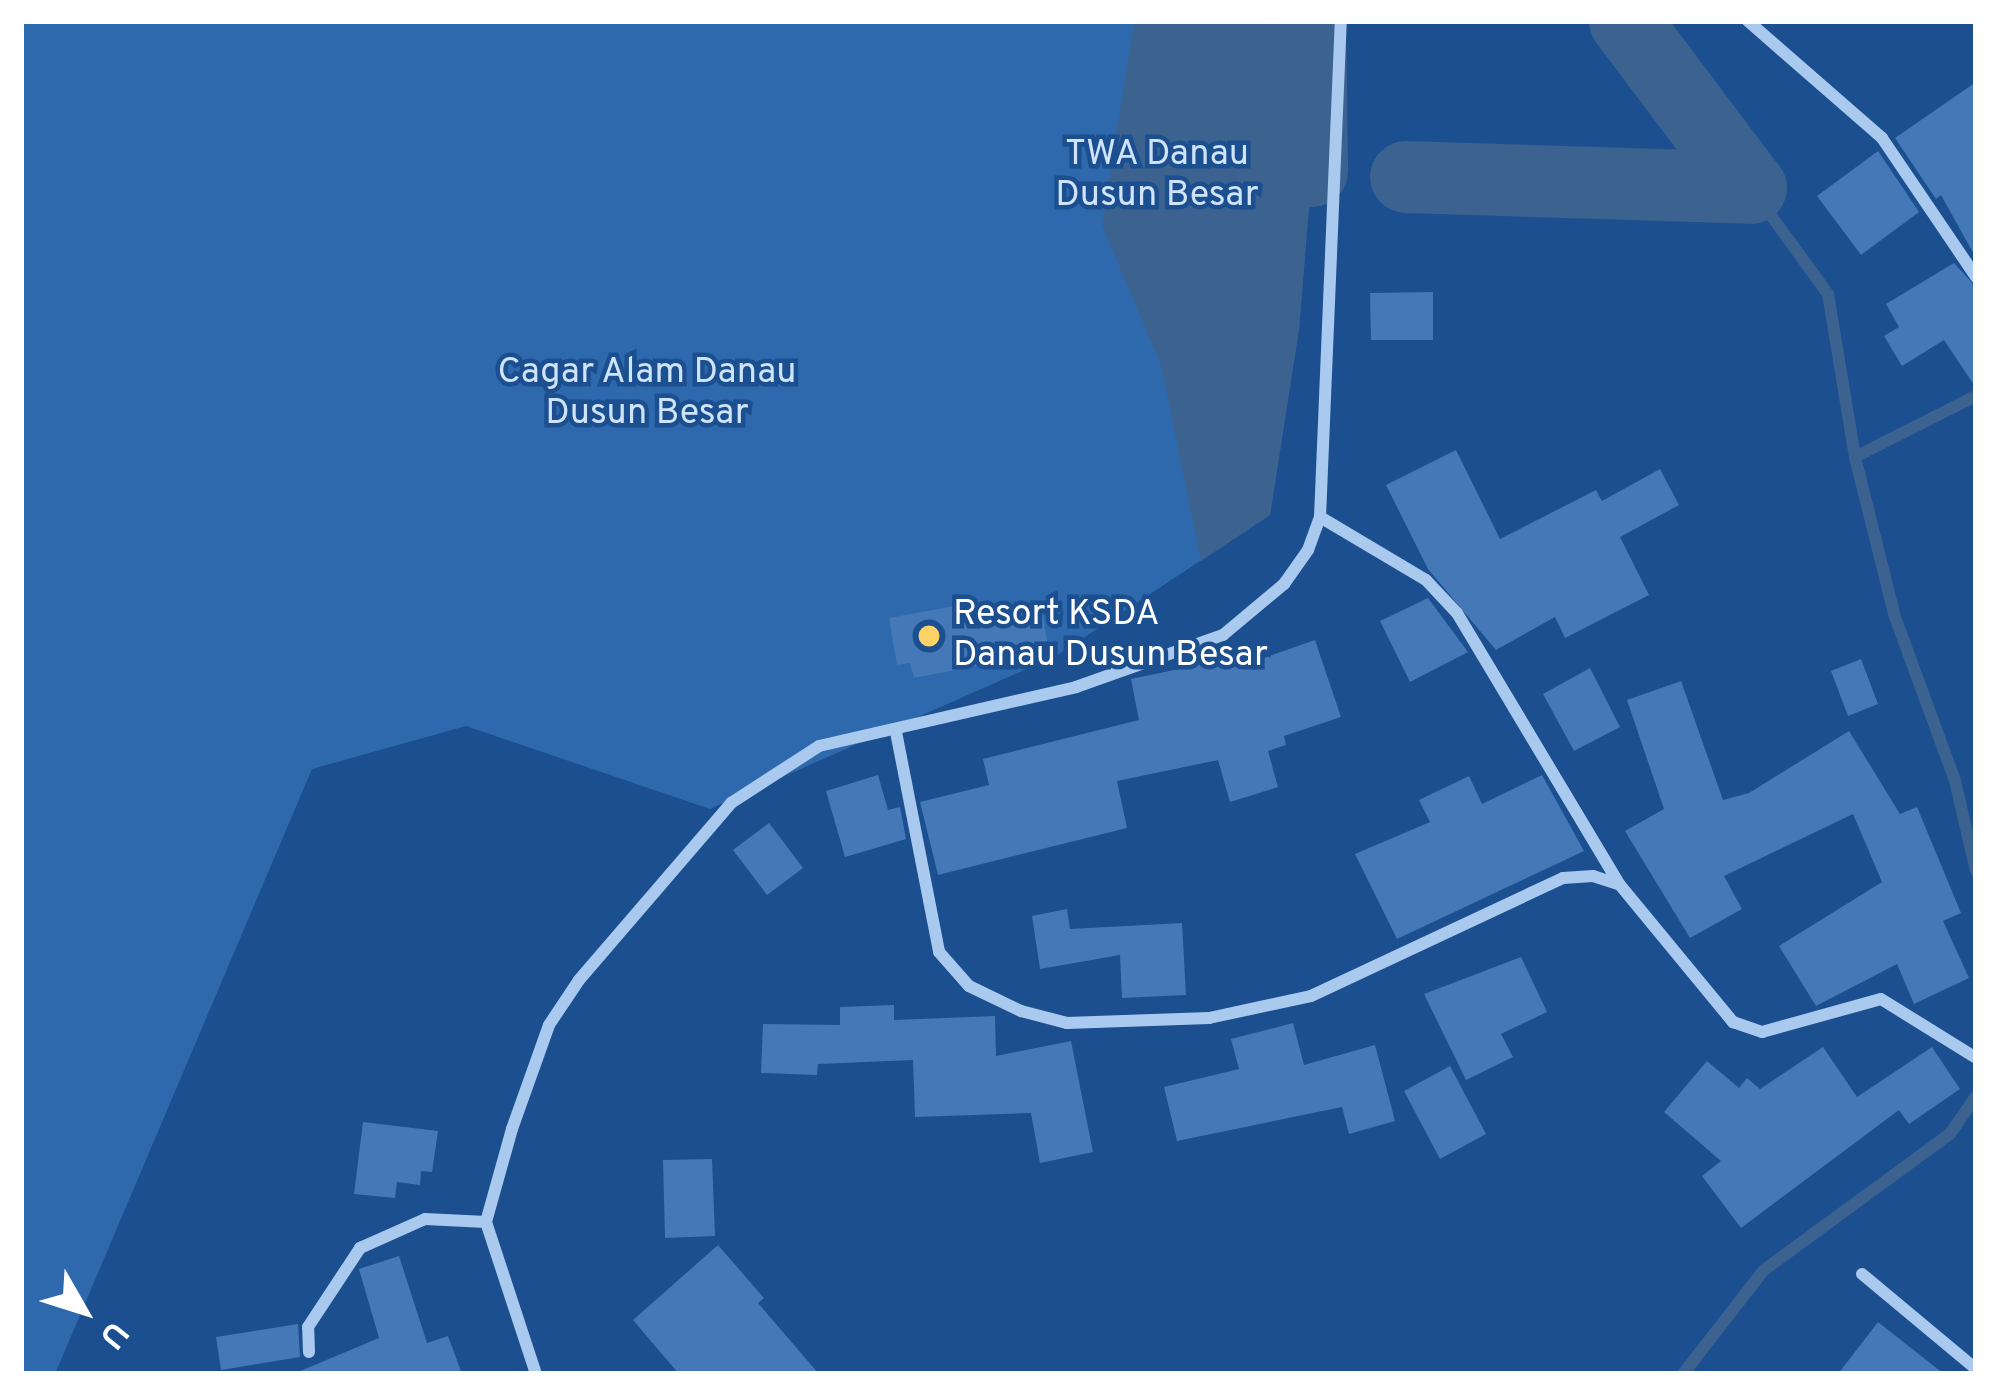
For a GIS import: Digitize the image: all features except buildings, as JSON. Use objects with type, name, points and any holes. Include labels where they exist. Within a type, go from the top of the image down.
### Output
[{"type":"street","points":[[536,1374],[486,1222],[549,1025],[620,925],[731,803],[819,746],[1076,687],[1222,635],[1284,584],[1320,517],[1341,21]]},
{"type":"street","points":[[1748,21],[1882,138],[1976,277]]},
{"type":"street","points":[[1320,517],[1426,580],[1457,613],[1620,885],[1733,1022],[1762,1032],[1785,1029],[1881,999],[1976,1058]]},
{"type":"street","points":[[896,732],[939,952],[969,986],[1067,1023],[1210,1018],[1311,996],[1563,878],[1620,885]]},
{"type":"street","points":[[309,1352],[308,1327],[360,1249],[425,1219],[486,1222]]},
{"type":"street","points":[[1862,1274],[1976,1369]]},
{"type":"green space","name":"Cagar Alam Danau Dusun Besar","points":[[21,21],[1307,21],[1312,171],[1299,329],[1270,515],[1056,656],[710,809],[466,726],[312,769],[55,1374],[21,1374]]},
{"type":"shaded area","points":[[1134,21],[1307,21],[1312,171],[1299,329],[1270,515],[1201,561],[1161,365],[1102,225]]},
{"type":"waterway","points":[[1310,21],[1312,171]]},
{"type":"waterway","points":[[1625,21],[1751,188]]},
{"type":"waterway","points":[[1406,177],[1751,188]]},
{"type":"waterway","points":[[1751,188],[1828,294],[1855,457],[1894,614],[1955,781],[1976,871]]},
{"type":"waterway","points":[[1855,457],[1976,396]]},
{"type":"waterway","points":[[1683,1374],[1764,1270],[1950,1134],[1976,1096]]},
{"type":"place","name":"Resort KSDA Danau Dusun Besar","points":[[929,636]]},
{"type":"park label","name":"TWA Danau Dusun Besar","points":[[1157,176]]}]
